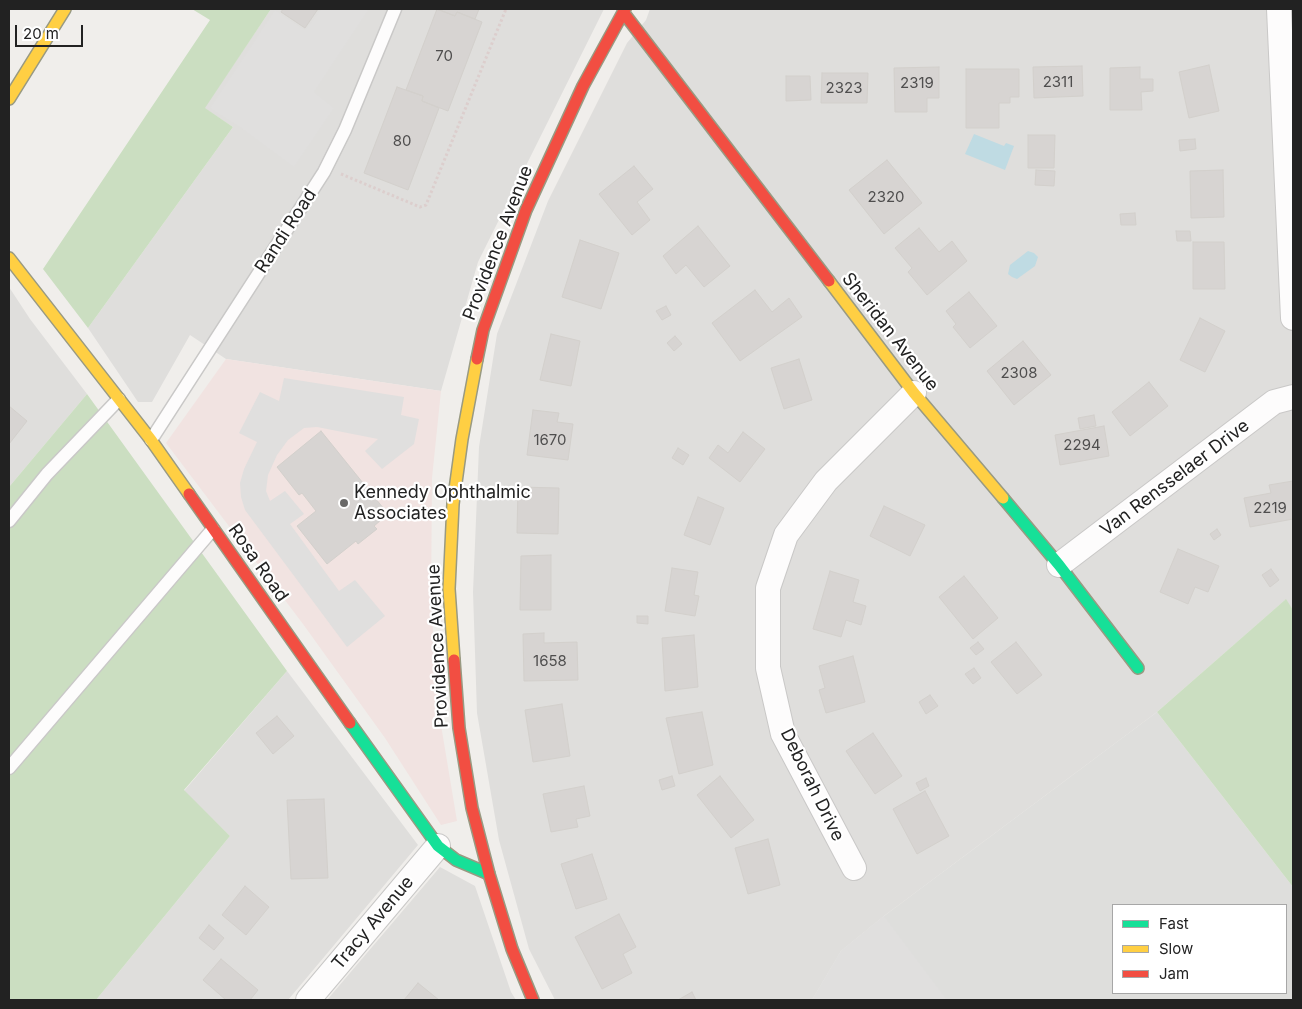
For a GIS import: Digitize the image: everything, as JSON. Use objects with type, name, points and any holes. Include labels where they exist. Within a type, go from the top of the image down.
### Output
[{"type":"street","points":[[9,99],[66,9]]},
{"type":"street","points":[[1279,9],[1293,318]]},
{"type":"street","name":"Sheridan Avenue","points":[[624,10],[914,393],[1059,564],[1138,668]]},
{"type":"street","name":"Providence Avenue","points":[[533,1000],[512,949],[489,874],[472,808],[461,739],[449,589],[453,504],[462,439],[483,330],[526,210],[583,86],[624,10]]},
{"type":"street","name":"Rosa Road","points":[[9,258],[150,440],[438,846],[456,860],[489,874]]},
{"type":"street","name":"Deborah Drive","points":[[854,868],[783,734],[768,668],[768,588],[786,535],[826,481],[914,393]]},
{"type":"street","name":"Van Rensselaer Drive","points":[[1059,564],[1274,402],[1293,397]]},
{"type":"street","name":"Tracy Avenue","points":[[308,1000],[438,846]]},
{"type":"lane","name":"Randi Road","points":[[150,440],[326,168],[345,130],[396,9]]},
{"type":"lane","points":[[9,521],[47,474],[119,399]]},
{"type":"lane","points":[[9,768],[213,529]]},
{"type":"path","points":[[326,168],[420,208],[426,205],[506,9]]},
{"type":"shaded area","points":[[271,9],[604,9],[478,262],[441,391],[226,359],[190,335],[152,402],[138,402],[88,328],[233,127],[204,108]]},
{"type":"shaded area","points":[[321,9],[369,9],[314,92],[334,108],[294,167],[240,127],[210,108],[275,10],[305,30]]},
{"type":"shaded area","points":[[650,9],[1293,9],[1293,610],[1285,600],[1157,712],[884,916],[841,951],[812,1000],[555,1000],[529,949],[499,840],[477,713],[473,592],[479,447],[497,334],[548,201],[627,43],[646,20]]},
{"type":"shaded area","points":[[9,287],[30,319],[87,394],[9,487]]},
{"type":"shaded area","points":[[226,359],[441,391],[432,478],[431,604],[439,713],[457,821],[441,825],[385,738],[303,624],[166,443]]},
{"type":"shaded area","points":[[284,378],[404,397],[401,415],[419,419],[414,444],[382,469],[365,451],[378,439],[317,427],[304,428],[288,440],[277,455],[268,475],[266,491],[270,501],[285,491],[304,514],[290,524],[339,591],[355,580],[385,616],[347,647],[245,510],[241,497],[240,483],[244,469],[257,442],[239,433],[260,392],[279,401]]},
{"type":"shaded area","points":[[287,671],[418,845],[288,1000],[96,1000],[230,836],[184,791]]},
{"type":"shaded area","points":[[1157,712],[1293,887],[1293,1000],[812,1000],[841,951],[884,916]]},
{"type":"shaded area","points":[[440,867],[475,886],[511,992],[516,1000],[327,1000]]},
{"type":"shaded area","points":[[884,916],[947,1000],[812,1000],[841,951]]},
{"type":"green space","points":[[192,9],[271,9],[205,108],[233,127],[88,328],[43,269],[210,20]]},
{"type":"green space","points":[[87,394],[287,671],[184,790],[230,836],[96,1000],[9,1000],[9,487]]},
{"type":"green space","points":[[1286,599],[1293,610],[1293,887],[1157,712]]},
{"type":"water","points":[[974,134],[1004,146],[1006,143],[1014,146],[1005,170],[965,154]]},
{"type":"water","points":[[1028,251],[1038,257],[1035,266],[1017,279],[1012,277],[1008,274],[1010,265]]},
{"type":"building","points":[[283,9],[318,9],[305,28],[281,12]]},
{"type":"building","points":[[437,9],[455,16],[457,12],[482,22],[448,111],[422,101],[423,96],[406,90]]},
{"type":"building","points":[[437,9],[479,9],[475,19],[457,12],[455,16]]},
{"type":"building","points":[[1209,65],[1219,111],[1189,118],[1179,72]]},
{"type":"building","points":[[1082,66],[1083,96],[1034,98],[1033,67]]},
{"type":"building","points":[[939,67],[939,98],[927,98],[927,112],[895,112],[894,68]]},
{"type":"building","points":[[1140,67],[1140,79],[1153,79],[1153,91],[1141,92],[1142,110],[1110,110],[1110,68]]},
{"type":"building","points":[[966,69],[1019,69],[1019,97],[1010,97],[1010,103],[999,103],[999,128],[966,128]]},
{"type":"building","points":[[822,73],[868,73],[867,103],[821,103]]},
{"type":"building","points":[[786,76],[810,76],[811,100],[786,101]]},
{"type":"building","points":[[397,87],[423,96],[422,101],[439,108],[408,190],[364,173]]},
{"type":"building","points":[[1028,135],[1055,135],[1054,168],[1028,168]]},
{"type":"building","points":[[1195,139],[1196,149],[1180,151],[1179,140]]},
{"type":"building","points":[[887,160],[922,203],[884,234],[849,190]]},
{"type":"building","points":[[634,166],[653,189],[637,202],[650,220],[632,235],[599,194]]},
{"type":"building","points":[[1036,170],[1055,171],[1054,186],[1035,185]]},
{"type":"building","points":[[1223,170],[1224,217],[1191,218],[1190,171]]},
{"type":"building","points":[[1135,213],[1136,225],[1121,225],[1120,214]]},
{"type":"building","points":[[698,226],[730,266],[704,287],[686,265],[676,274],[663,256]]},
{"type":"building","points":[[919,228],[939,252],[952,241],[967,261],[927,295],[908,272],[912,268],[895,248]]},
{"type":"building","points":[[1176,231],[1190,231],[1191,241],[1177,241]]},
{"type":"building","points":[[580,240],[619,253],[601,309],[562,297]]},
{"type":"building","points":[[1193,242],[1224,242],[1225,289],[1193,289]]},
{"type":"building","points":[[755,290],[772,312],[789,298],[802,317],[740,361],[712,323]]},
{"type":"building","points":[[969,292],[997,326],[970,348],[953,327],[956,324],[946,311]]},
{"type":"building","points":[[666,306],[671,315],[662,320],[656,311]]},
{"type":"building","points":[[1200,318],[1225,331],[1205,372],[1180,360]]},
{"type":"building","points":[[551,334],[580,341],[571,386],[540,380]]},
{"type":"building","points":[[675,336],[682,344],[674,351],[667,343]]},
{"type":"building","points":[[1023,341],[1051,375],[1014,405],[987,371]]},
{"type":"building","points":[[799,359],[812,400],[784,409],[771,368]]},
{"type":"building","points":[[1149,382],[1168,406],[1130,436],[1112,412]]},
{"type":"building","points":[[9,406],[27,421],[9,444]]},
{"type":"building","points":[[533,410],[559,413],[557,422],[573,424],[568,460],[527,455]]},
{"type":"building","points":[[1094,415],[1096,426],[1080,429],[1078,418]]},
{"type":"building","points":[[1104,426],[1109,456],[1060,465],[1055,435]]},
{"type":"building","name":"Kennedy Ophthalmic Associates","points":[[321,431],[388,514],[374,526],[377,529],[358,544],[356,541],[327,564],[297,526],[316,511],[302,493],[299,495],[277,467]]},
{"type":"building","points":[[743,432],[765,449],[740,482],[709,458],[718,445],[728,453]]},
{"type":"building","points":[[678,448],[689,455],[683,465],[672,458]]},
{"type":"building","points":[[1293,481],[1293,519],[1250,527],[1244,498],[1271,493],[1269,485]]},
{"type":"building","points":[[518,487],[559,488],[558,534],[517,533]]},
{"type":"building","points":[[698,497],[724,508],[710,545],[684,535]]},
{"type":"building","points":[[884,506],[925,525],[910,556],[870,536]]},
{"type":"building","points":[[1217,529],[1221,535],[1214,540],[1210,534]]},
{"type":"building","points":[[1178,549],[1219,566],[1208,592],[1195,587],[1188,604],[1160,592]]},
{"type":"building","points":[[551,555],[551,610],[520,610],[521,556]]},
{"type":"building","points":[[672,568],[698,572],[694,595],[699,596],[695,616],[665,611]]},
{"type":"building","points":[[1271,569],[1279,580],[1270,587],[1262,575]]},
{"type":"building","points":[[830,571],[859,580],[853,602],[866,606],[861,625],[846,620],[841,637],[813,629]]},
{"type":"building","points":[[964,576],[998,618],[973,639],[939,597]]},
{"type":"building","points":[[637,616],[648,616],[648,624],[637,623]]},
{"type":"building","points":[[544,633],[544,643],[577,642],[578,680],[524,681],[523,634]]},
{"type":"building","points":[[694,635],[698,687],[665,691],[662,638]]},
{"type":"building","points":[[978,642],[984,649],[976,655],[970,648]]},
{"type":"building","points":[[1016,642],[1042,675],[1017,694],[991,662]]},
{"type":"building","points":[[853,656],[865,702],[826,713],[819,690],[825,688],[819,666]]},
{"type":"building","points":[[974,668],[981,678],[973,684],[965,674]]},
{"type":"building","points":[[930,695],[938,706],[926,714],[919,702]]},
{"type":"building","points":[[562,704],[570,756],[533,762],[525,710]]},
{"type":"building","points":[[702,712],[713,765],[679,774],[666,718]]},
{"type":"building","points":[[277,716],[294,736],[273,754],[256,733]]},
{"type":"building","points":[[873,733],[902,776],[875,794],[846,751]]},
{"type":"building","points":[[672,776],[675,786],[662,790],[659,780]]},
{"type":"building","points":[[720,776],[754,820],[731,838],[697,795]]},
{"type":"building","points":[[926,778],[929,786],[920,791],[916,783]]},
{"type":"building","points":[[584,786],[590,816],[576,819],[578,827],[551,832],[543,794]]},
{"type":"building","points":[[925,791],[949,836],[917,854],[893,809]]},
{"type":"building","points":[[324,799],[328,878],[291,879],[287,800]]},
{"type":"building","points":[[768,839],[780,885],[748,894],[735,848]]},
{"type":"building","points":[[592,854],[607,899],[576,909],[561,864]]},
{"type":"building","points":[[245,886],[269,907],[246,935],[222,915]]},
{"type":"building","points":[[619,914],[636,947],[623,954],[632,973],[602,989],[575,937]]},
{"type":"building","points":[[209,925],[224,938],[214,950],[199,938]]},
{"type":"building","points":[[221,959],[258,990],[250,1000],[226,1000],[203,980]]},
{"type":"building","points":[[418,983],[439,1000],[404,1000]]},
{"type":"building","points":[[692,992],[696,1000],[678,1000]]},
{"type":"traffic: fast","points":[[1003,498],[1059,565],[1138,668]]},
{"type":"traffic: fast","points":[[350,723],[438,846],[456,860],[489,874]]},
{"type":"traffic: slow","points":[[9,99],[65,9]]},
{"type":"traffic: slow","points":[[9,258],[151,440],[189,494]]},
{"type":"traffic: slow","points":[[829,281],[914,393],[1003,498]]},
{"type":"traffic: slow","points":[[454,660],[449,589],[453,504],[462,439],[477,359]]},
{"type":"traffic: jam","points":[[477,359],[483,330],[526,210],[583,86],[625,9]]},
{"type":"traffic: jam","points":[[623,12],[829,281]]},
{"type":"traffic: jam","points":[[189,494],[350,723]]},
{"type":"traffic: jam","points":[[454,660],[459,728],[472,808],[489,874],[512,949],[533,1000]]},
{"type":"place","name":"Kennedy Ophthalmic Associates","points":[[344,503]]}]
